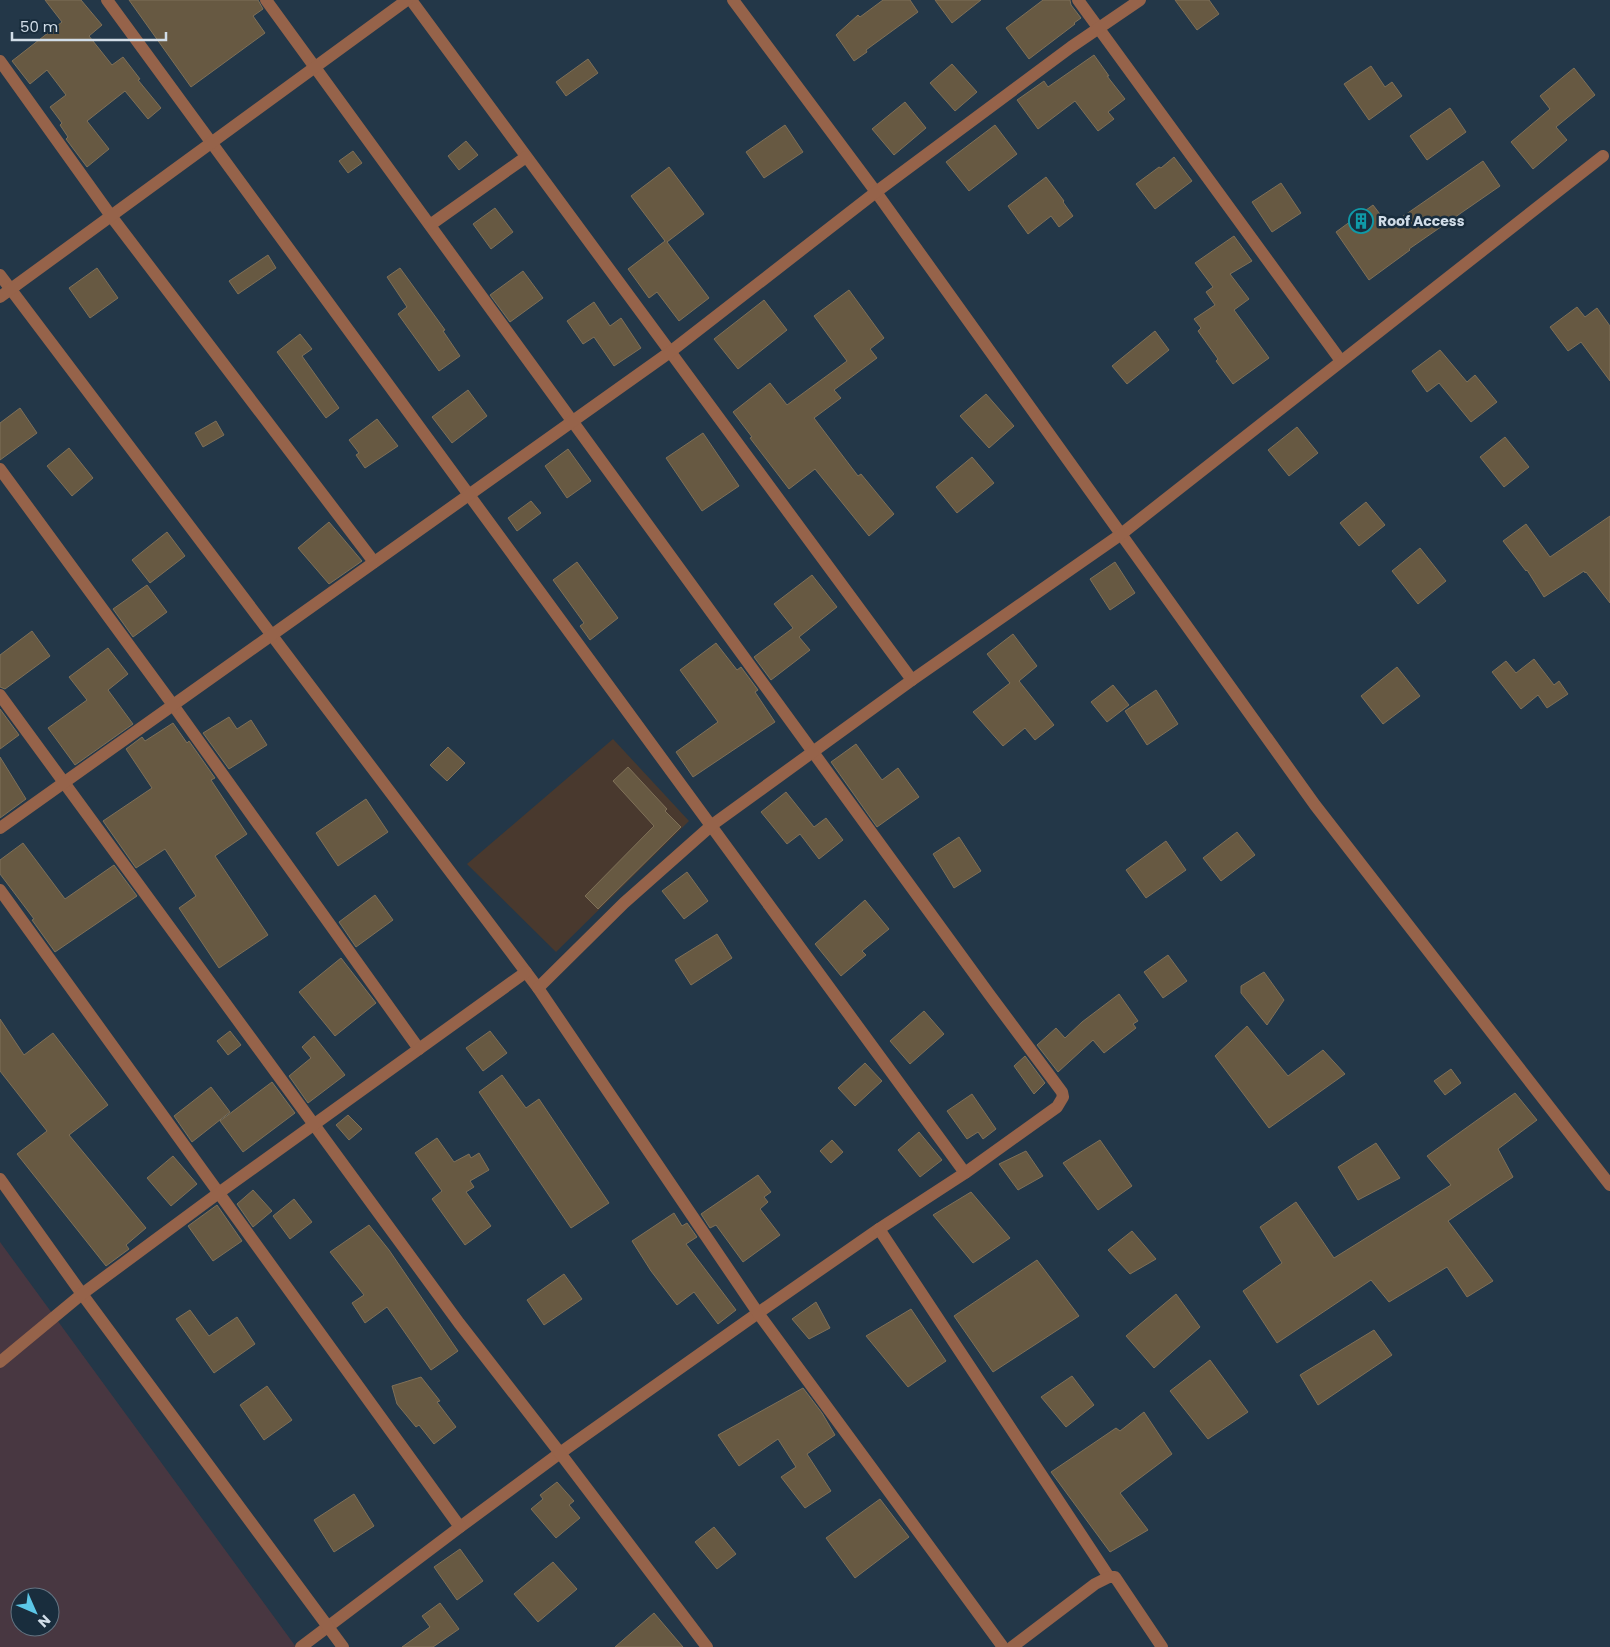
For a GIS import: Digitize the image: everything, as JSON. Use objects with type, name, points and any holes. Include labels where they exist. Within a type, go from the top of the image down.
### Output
[{"type":"street","points":[[107,0],[965,1172]]},
{"type":"street","points":[[266,0],[1062,1092],[1063,1097],[1057,1107],[758,1313],[560,1453],[301,1647]]},
{"type":"street","points":[[5,293],[409,0],[912,680]]},
{"type":"street","points":[[733,0],[876,192],[1315,805],[1610,1185]]},
{"type":"street","points":[[1078,0],[1341,361]]},
{"type":"street","points":[[0,828],[670,352],[876,192],[1140,0]]},
{"type":"street","points":[[0,60],[111,216],[374,562]]},
{"type":"street","points":[[430,225],[526,156]]},
{"type":"street","points":[[538,988],[624,903],[712,825],[912,680],[1120,535],[1603,156]]},
{"type":"street","points":[[0,275],[5,293],[272,635],[538,988],[758,1313],[1003,1647]]},
{"type":"street","points":[[0,469],[173,705],[420,1049]]},
{"type":"street","points":[[0,694],[459,1322],[707,1647]]},
{"type":"street","points":[[0,890],[220,1192],[460,1527]]},
{"type":"street","points":[[0,1362],[82,1294],[220,1192],[526,972]]},
{"type":"street","points":[[0,1179],[82,1294],[342,1647]]},
{"type":"street","points":[[879,1229],[1109,1576]]},
{"type":"street","points":[[1012,1647],[1095,1584],[1109,1576],[1115,1577],[1162,1647]]},
{"type":"shaded area","points":[[613,739],[689,821],[556,952],[467,864]]},
{"type":"shaded area","points":[[0,1242],[296,1647],[0,1647]]},
{"type":"building","points":[[45,0],[81,0],[102,25],[89,36],[112,65],[123,57],[140,79],[138,80],[161,108],[148,119],[125,91],[87,121],[109,149],[87,167],[66,139],[68,137],[60,125],[62,123],[50,107],[66,95],[47,70],[30,84],[12,61],[62,22]]},
{"type":"building","points":[[129,0],[258,0],[263,9],[253,16],[265,33],[191,87]]},
{"type":"building","points":[[883,0],[910,0],[918,12],[854,61],[836,35],[858,15],[860,17]]},
{"type":"building","points":[[935,0],[981,0],[952,23]]},
{"type":"building","points":[[1043,0],[1070,0],[1071,5],[1081,18],[1029,59],[1006,28]]},
{"type":"building","points":[[1175,0],[1209,0],[1219,14],[1197,30]]},
{"type":"building","points":[[1094,55],[1125,99],[1108,112],[1114,119],[1098,131],[1075,101],[1038,129],[1017,100],[1044,81],[1048,87]]},
{"type":"building","points":[[588,59],[598,73],[566,96],[556,82]]},
{"type":"building","points":[[952,64],[977,92],[955,111],[930,83]]},
{"type":"building","points":[[1371,66],[1385,87],[1392,82],[1402,96],[1369,120],[1344,84]]},
{"type":"building","points":[[1574,68],[1595,95],[1556,127],[1567,140],[1533,169],[1511,142],[1550,109],[1540,96]]},
{"type":"building","points":[[905,102],[926,128],[894,155],[872,129]]},
{"type":"building","points":[[1450,108],[1466,132],[1427,160],[1410,136]]},
{"type":"building","points":[[785,125],[803,152],[764,178],[746,152]]},
{"type":"building","points":[[995,125],[1017,154],[969,191],[946,162]]},
{"type":"building","points":[[466,141],[478,155],[459,170],[448,156]]},
{"type":"building","points":[[353,151],[362,163],[348,173],[339,161]]},
{"type":"building","points":[[1174,157],[1192,181],[1155,209],[1136,184]]},
{"type":"building","points":[[1483,161],[1500,186],[1409,249],[1369,280],[1336,232],[1373,205],[1389,226]]},
{"type":"building","points":[[669,167],[704,214],[667,242],[709,298],[679,321],[657,292],[649,298],[628,269],[665,241],[631,196]]},
{"type":"building","points":[[1046,177],[1073,216],[1059,227],[1051,216],[1028,234],[1008,206]]},
{"type":"building","points":[[1281,183],[1301,213],[1272,232],[1252,202]]},
{"type":"building","points":[[495,208],[513,232],[491,249],[473,224]]},
{"type":"building","points":[[1234,236],[1252,261],[1230,274],[1249,299],[1234,310],[1269,358],[1233,384],[1216,361],[1218,359],[1198,331],[1201,328],[1194,319],[1215,305],[1206,292],[1213,287],[1195,263]]},
{"type":"building","points":[[268,255],[276,268],[238,294],[229,281]]},
{"type":"building","points":[[97,268],[118,298],[90,318],[69,288]]},
{"type":"building","points":[[400,268],[445,330],[443,331],[460,356],[439,371],[398,314],[407,307],[387,277]]},
{"type":"building","points":[[523,271],[543,298],[510,322],[490,295]]},
{"type":"building","points":[[849,290],[884,338],[870,349],[877,358],[834,390],[841,398],[814,418],[858,476],[861,474],[894,514],[869,536],[815,469],[789,489],[750,438],[752,437],[733,412],[770,383],[787,405],[847,361],[814,316]]},
{"type":"building","points":[[764,300],[787,330],[738,369],[714,339]]},
{"type":"building","points":[[594,302],[610,326],[621,318],[641,348],[614,366],[594,337],[583,344],[567,321]]},
{"type":"building","points":[[1577,307],[1585,317],[1597,308],[1610,326],[1610,381],[1581,342],[1568,351],[1550,327]]},
{"type":"building","points":[[1155,331],[1169,350],[1127,384],[1112,366]]},
{"type":"building","points":[[300,334],[312,349],[302,356],[339,408],[326,418],[277,352]]},
{"type":"building","points":[[1440,350],[1467,382],[1475,375],[1497,402],[1471,422],[1439,383],[1427,392],[1412,371]]},
{"type":"building","points":[[468,390],[487,416],[452,443],[432,417]]},
{"type":"building","points":[[986,394],[1014,426],[989,448],[960,416]]},
{"type":"building","points":[[20,408],[37,433],[0,460],[0,423]]},
{"type":"building","points":[[377,419],[398,446],[365,468],[356,455],[359,453],[349,440]]},
{"type":"building","points":[[216,421],[224,435],[203,447],[195,433]]},
{"type":"building","points":[[1297,427],[1318,453],[1289,476],[1268,450]]},
{"type":"building","points":[[703,433],[739,486],[702,511],[666,458]]},
{"type":"building","points":[[1505,437],[1529,467],[1504,487],[1480,457]]},
{"type":"building","points":[[69,448],[93,478],[72,496],[47,466]]},
{"type":"building","points":[[568,449],[591,481],[567,498],[545,466]]},
{"type":"building","points":[[972,457],[994,483],[957,513],[936,487]]},
{"type":"building","points":[[531,501],[541,513],[517,531],[508,518]]},
{"type":"building","points":[[1366,502],[1385,525],[1359,546],[1340,523]]},
{"type":"building","points":[[1610,516],[1610,603],[1584,571],[1544,597],[1527,570],[1503,541],[1526,524],[1550,557]]},
{"type":"building","points":[[329,522],[362,561],[329,584],[298,548]]},
{"type":"building","points":[[167,532],[185,556],[150,583],[132,560]]},
{"type":"building","points":[[1420,548],[1446,581],[1418,604],[1392,571]]},
{"type":"building","points":[[577,562],[618,618],[590,640],[580,626],[584,623],[553,580]]},
{"type":"building","points":[[1115,562],[1135,593],[1110,610],[1090,579]]},
{"type":"building","points":[[812,575],[837,607],[799,637],[810,650],[771,680],[754,657],[793,628],[774,604]]},
{"type":"building","points":[[147,585],[167,612],[133,637],[113,609]]},
{"type":"building","points":[[32,631],[50,656],[5,689],[0,687],[0,655]]},
{"type":"building","points":[[1013,634],[1037,666],[1019,681],[1054,725],[1035,740],[1025,728],[1003,746],[973,712],[1010,683],[987,654]]},
{"type":"building","points":[[716,643],[737,670],[741,667],[758,690],[755,692],[775,722],[693,777],[676,752],[718,722],[680,670]]},
{"type":"building","points":[[108,648],[128,674],[108,690],[133,724],[75,765],[48,728],[87,700],[69,677]]},
{"type":"building","points":[[1534,659],[1554,685],[1559,681],[1568,694],[1547,708],[1538,695],[1521,709],[1492,672],[1506,661],[1516,673]]},
{"type":"building","points":[[1397,667],[1420,696],[1383,724],[1361,696]]},
{"type":"building","points":[[1113,685],[1129,705],[1107,722],[1091,702]]},
{"type":"building","points":[[1156,690],[1178,724],[1147,745],[1125,711]]},
{"type":"building","points":[[0,709],[19,735],[0,749]]},
{"type":"building","points":[[229,717],[237,729],[251,720],[267,745],[229,769],[203,733]]},
{"type":"building","points":[[173,723],[187,743],[189,741],[215,778],[211,780],[247,834],[215,856],[268,935],[219,968],[179,908],[196,896],[165,849],[136,868],[103,821],[152,788],[126,749],[142,737],[145,741]]},
{"type":"building","points":[[856,744],[882,780],[898,768],[919,797],[877,827],[831,762]]},
{"type":"building","points":[[448,747],[465,763],[447,781],[430,765]]},
{"type":"building","points":[[0,757],[26,799],[0,818]]},
{"type":"building","points":[[628,767],[681,827],[598,909],[585,896],[654,826],[613,781]]},
{"type":"building","points":[[786,792],[814,827],[826,818],[843,840],[819,859],[800,834],[787,844],[761,812]]},
{"type":"building","points":[[366,799],[388,832],[338,866],[316,833]]},
{"type":"building","points":[[1237,832],[1255,855],[1221,881],[1203,858]]},
{"type":"building","points":[[959,837],[981,871],[954,888],[933,854]]},
{"type":"building","points":[[1166,841],[1186,870],[1146,898],[1126,870]]},
{"type":"building","points":[[23,843],[65,899],[114,865],[137,896],[55,952],[32,920],[34,919],[0,874],[0,860]]},
{"type":"building","points":[[687,872],[708,901],[684,919],[662,891]]},
{"type":"building","points":[[375,895],[393,920],[356,947],[339,922]]},
{"type":"building","points":[[865,900],[889,929],[862,951],[866,955],[841,976],[815,944]]},
{"type":"building","points":[[717,934],[732,958],[691,985],[675,960]]},
{"type":"building","points":[[1168,955],[1187,981],[1163,998],[1144,972]]},
{"type":"building","points":[[341,958],[376,1003],[335,1036],[299,992]]},
{"type":"building","points":[[1264,972],[1284,1000],[1267,1025],[1241,993],[1241,986]]},
{"type":"building","points":[[1119,994],[1138,1021],[1133,1024],[1136,1028],[1104,1053],[1093,1040],[1058,1072],[1037,1045],[1056,1028],[1065,1038],[1082,1022]]},
{"type":"building","points":[[924,1011],[944,1034],[910,1064],[890,1041]]},
{"type":"building","points":[[0,1019],[24,1055],[53,1033],[108,1105],[69,1135],[146,1228],[126,1245],[129,1249],[106,1266],[17,1154],[47,1131],[0,1071]]},
{"type":"building","points":[[1247,1026],[1288,1076],[1323,1050],[1345,1074],[1269,1128],[1215,1056]]},
{"type":"building","points":[[230,1031],[241,1045],[228,1055],[217,1041]]},
{"type":"building","points":[[490,1031],[507,1053],[483,1071],[466,1048]]},
{"type":"building","points":[[314,1036],[345,1075],[308,1103],[289,1076],[311,1058],[302,1047]]},
{"type":"building","points":[[1025,1056],[1045,1083],[1034,1094],[1014,1066]]},
{"type":"building","points":[[865,1063],[882,1081],[855,1106],[838,1088]]},
{"type":"building","points":[[1451,1069],[1461,1083],[1445,1095],[1434,1081]]},
{"type":"building","points":[[502,1075],[526,1108],[539,1099],[609,1203],[571,1228],[479,1092]]},
{"type":"building","points":[[272,1082],[295,1113],[243,1152],[220,1121]]},
{"type":"building","points":[[211,1087],[230,1112],[192,1142],[174,1116]]},
{"type":"building","points":[[1515,1093],[1537,1120],[1498,1149],[1513,1177],[1448,1221],[1493,1281],[1467,1297],[1447,1267],[1389,1302],[1371,1280],[1277,1343],[1243,1291],[1282,1263],[1260,1227],[1296,1202],[1334,1258],[1451,1185],[1427,1156]]},
{"type":"building","points":[[972,1094],[996,1129],[983,1139],[978,1132],[967,1139],[947,1111]]},
{"type":"building","points":[[348,1115],[362,1129],[349,1140],[336,1125]]},
{"type":"building","points":[[919,1132],[942,1160],[920,1177],[898,1150]]},
{"type":"building","points":[[437,1138],[454,1162],[469,1154],[471,1158],[479,1153],[489,1170],[470,1181],[474,1187],[466,1192],[491,1226],[465,1245],[432,1199],[442,1191],[415,1153]]},
{"type":"building","points":[[832,1140],[843,1152],[831,1163],[820,1151]]},
{"type":"building","points":[[1100,1140],[1132,1186],[1098,1210],[1063,1163]]},
{"type":"building","points":[[1376,1143],[1400,1178],[1358,1200],[1338,1167]]},
{"type":"building","points":[[1026,1151],[1043,1176],[1018,1190],[999,1164]]},
{"type":"building","points":[[173,1156],[197,1184],[171,1206],[147,1178]]},
{"type":"building","points":[[758,1175],[771,1192],[764,1197],[768,1202],[760,1209],[780,1235],[743,1262],[716,1225],[710,1228],[701,1214]]},
{"type":"building","points":[[253,1190],[272,1211],[253,1227],[237,1204]]},
{"type":"building","points":[[971,1192],[1010,1238],[973,1263],[933,1215]]},
{"type":"building","points":[[294,1199],[312,1222],[290,1239],[273,1216]]},
{"type":"building","points":[[217,1205],[242,1241],[213,1261],[188,1226]]},
{"type":"building","points":[[674,1213],[682,1226],[687,1223],[697,1237],[686,1244],[736,1310],[718,1324],[694,1292],[677,1305],[651,1271],[632,1241]]},
{"type":"building","points":[[369,1225],[389,1250],[458,1351],[431,1370],[387,1307],[365,1323],[352,1303],[364,1295],[330,1252]]},
{"type":"building","points":[[1132,1231],[1156,1259],[1130,1274],[1108,1250]]},
{"type":"building","points":[[1037,1260],[1079,1316],[993,1372],[954,1316]]},
{"type":"building","points":[[564,1274],[582,1299],[544,1325],[527,1300]]},
{"type":"building","points":[[1176,1294],[1200,1327],[1154,1368],[1126,1336]]},
{"type":"building","points":[[816,1302],[830,1328],[809,1339],[792,1319]]},
{"type":"building","points":[[911,1309],[946,1361],[908,1387],[866,1336]]},
{"type":"building","points":[[190,1310],[209,1336],[237,1317],[255,1344],[214,1373],[176,1319]]},
{"type":"building","points":[[1374,1330],[1392,1355],[1318,1405],[1300,1375]]},
{"type":"building","points":[[1210,1360],[1248,1412],[1208,1439],[1170,1391]]},
{"type":"building","points":[[1072,1376],[1094,1405],[1066,1427],[1041,1397]]},
{"type":"building","points":[[421,1377],[440,1401],[437,1402],[456,1427],[434,1444],[419,1425],[416,1427],[397,1404],[392,1386]]},
{"type":"building","points":[[267,1386],[292,1420],[264,1440],[240,1405]]},
{"type":"building","points":[[803,1388],[822,1413],[835,1435],[807,1454],[831,1491],[805,1508],[781,1477],[796,1467],[778,1439],[739,1466],[718,1435]]},
{"type":"building","points":[[1144,1412],[1172,1454],[1120,1493],[1148,1530],[1110,1552],[1051,1472],[1116,1428],[1120,1431]]},
{"type":"building","points":[[557,1482],[574,1501],[569,1505],[580,1518],[556,1538],[531,1509],[543,1499],[540,1495]]},
{"type":"building","points":[[354,1494],[374,1526],[334,1552],[314,1520]]},
{"type":"building","points":[[880,1499],[909,1537],[855,1578],[826,1538]]},
{"type":"building","points":[[714,1527],[736,1554],[717,1569],[695,1542]]},
{"type":"building","points":[[460,1549],[483,1581],[457,1600],[434,1567]]},
{"type":"building","points":[[553,1562],[577,1589],[538,1622],[514,1594]]},
{"type":"building","points":[[440,1603],[459,1629],[433,1647],[402,1647],[430,1627],[422,1616]]},
{"type":"building","points":[[654,1613],[683,1647],[615,1647]]},
{"type":"place","name":"Roof Access","points":[[1361,221]]}]
